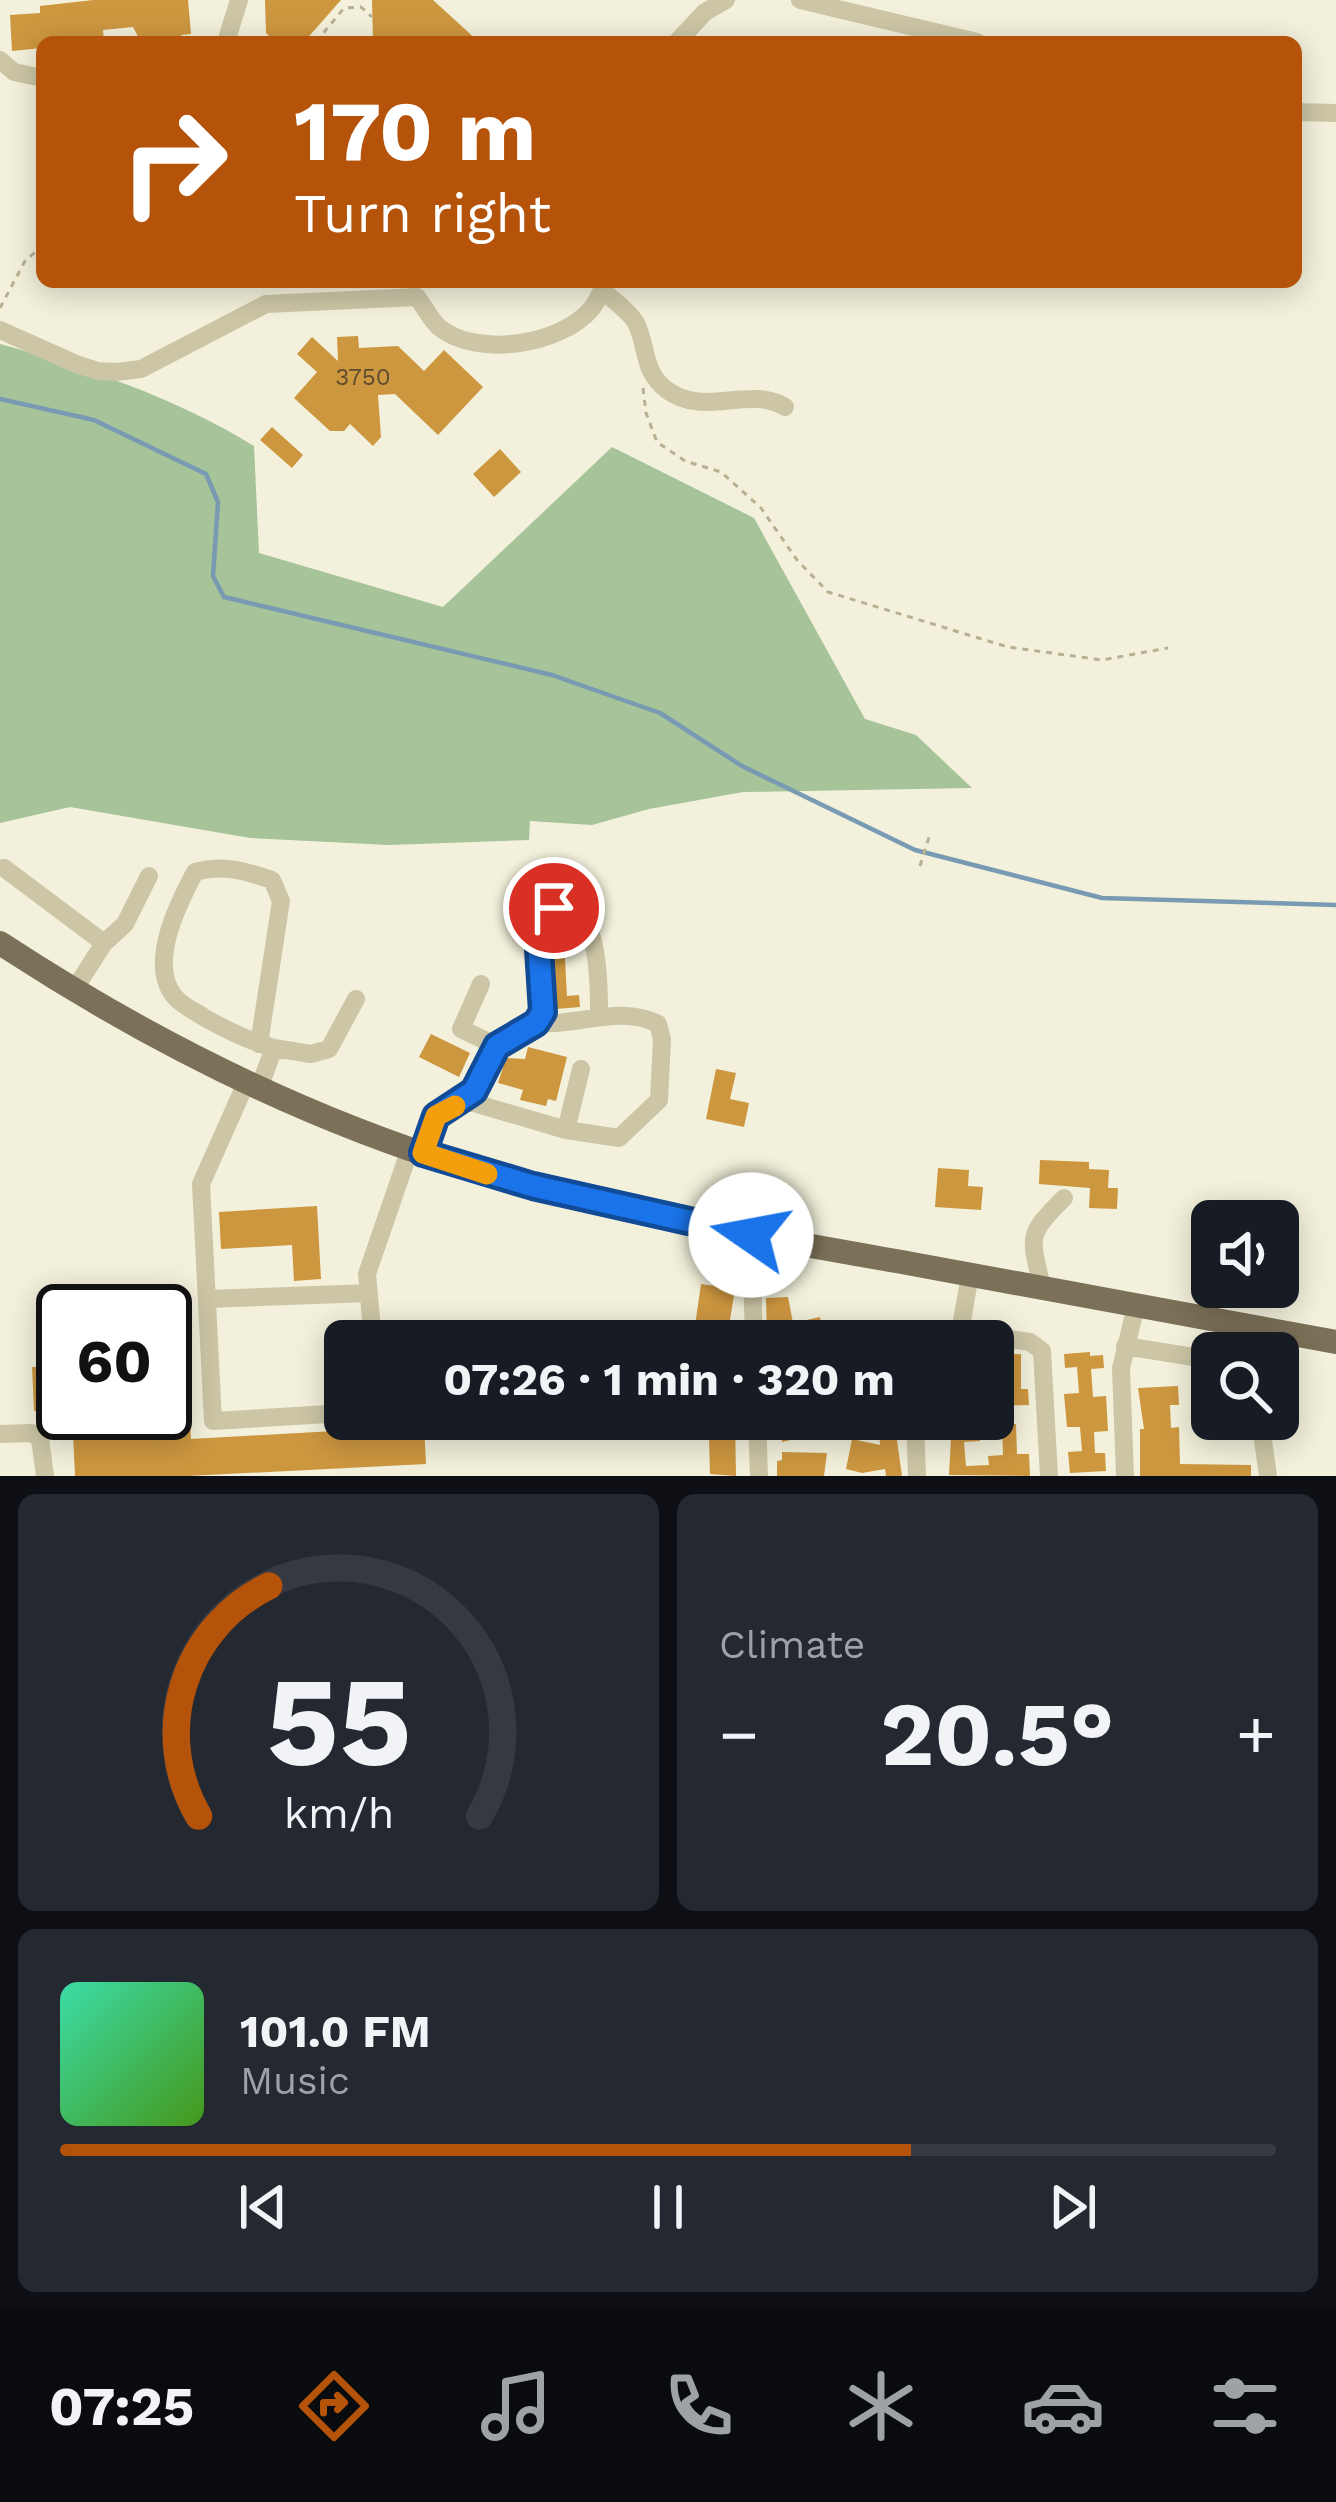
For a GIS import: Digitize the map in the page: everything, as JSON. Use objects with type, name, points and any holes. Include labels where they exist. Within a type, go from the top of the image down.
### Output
[{"type":"main road","points":[[0,943],[141,1030],[252,1086],[417,1151],[533,1186],[751,1235],[1136,1306],[1230,1332]]},
{"type":"main road","points":[[1299,1341],[1336,1342]]},
{"type":"street","points":[[232,36],[239,0]]},
{"type":"street","points":[[680,36],[697,6],[726,0]]},
{"type":"street","points":[[800,0],[952,36]]},
{"type":"street","points":[[0,60],[14,72],[36,77]]},
{"type":"street","points":[[1302,112],[1336,113]]},
{"type":"street","points":[[0,330],[76,364],[116,372],[141,369],[266,304],[417,297],[438,327],[466,341],[505,346],[548,335],[578,320],[591,310],[603,288]]},
{"type":"street","points":[[606,288],[635,321],[647,368],[667,391],[698,404],[771,398],[785,406]]},
{"type":"street","points":[[324,1414],[213,1421],[201,1184],[252,1086],[266,1046],[281,901],[272,880],[238,869],[211,867],[194,872],[176,910],[164,970],[171,993],[240,1039],[266,1046],[311,1054],[329,1049],[356,999]]},
{"type":"street","points":[[74,990],[104,944],[125,924],[149,876]]},
{"type":"street","points":[[9,879],[104,944]]},
{"type":"street","points":[[371,1320],[367,1274],[436,1116],[474,1091],[497,1046],[536,1023],[543,1012],[538,934],[544,913],[554,908],[568,907],[588,922],[599,967],[599,1016]]},
{"type":"street","points":[[481,984],[461,1029],[497,1046]]},
{"type":"street","points":[[461,1103],[566,1130],[619,1138],[659,1100],[662,1039],[658,1024],[648,1019],[599,1016],[588,1022],[536,1023]]},
{"type":"street","points":[[566,1130],[581,1069]]},
{"type":"street","points":[[1042,1288],[1032,1242],[1035,1227],[1064,1198]]},
{"type":"street","points":[[751,1235],[753,1320]]},
{"type":"street","points":[[962,1320],[970,1275]]},
{"type":"street","points":[[208,1299],[369,1293]]},
{"type":"street","points":[[1125,1476],[1121,1368],[1136,1306]]},
{"type":"street","points":[[1014,1340],[1030,1342],[1042,1351],[1049,1476]]},
{"type":"street","points":[[1125,1346],[1191,1357]]},
{"type":"street","points":[[0,1434],[32,1433],[40,1438],[45,1476]]},
{"type":"street","points":[[758,1440],[759,1476]]},
{"type":"street","points":[[916,1440],[917,1476]]},
{"type":"street","points":[[1263,1440],[1268,1476]]},
{"type":"path","points":[[321,36],[344,8],[361,7],[372,17]]},
{"type":"path","points":[[0,308],[25,261],[36,251]]},
{"type":"path","points":[[647,368],[642,394],[657,442],[685,461],[721,472],[761,508],[797,560],[828,592],[1008,647],[1102,660],[1168,648]]},
{"type":"path","points":[[920,866],[928,837]]},
{"type":"green space","points":[[0,344],[131,386],[254,446],[259,553],[443,607],[612,447],[754,518],[865,719],[916,735],[972,788],[743,792],[592,825],[530,821],[529,840],[389,845],[250,838],[70,807],[0,823]]},
{"type":"building","points":[[93,0],[188,0],[191,34],[138,36],[133,27],[103,30],[104,36],[36,36],[36,49],[12,51],[10,15],[40,13],[40,6]]},
{"type":"building","points":[[265,0],[341,0],[309,36],[266,33]]},
{"type":"building","points":[[372,0],[433,0],[472,36],[373,36]]},
{"type":"building","points":[[358,336],[359,348],[398,346],[424,371],[444,350],[483,387],[438,435],[395,394],[378,395],[381,437],[373,446],[350,424],[344,431],[330,431],[294,398],[317,372],[297,354],[312,337],[338,361],[337,337]]},
{"type":"building","points":[[272,427],[303,455],[292,468],[260,440]]},
{"type":"building","points":[[500,449],[521,472],[494,497],[473,474]]},
{"type":"building","points":[[563,922],[567,996],[579,995],[580,1007],[556,1009],[552,935],[555,924]]},
{"type":"building","points":[[431,1034],[470,1053],[459,1077],[419,1057]]},
{"type":"building","points":[[528,1047],[567,1057],[556,1101],[548,1099],[546,1106],[520,1100],[523,1090],[498,1083],[506,1058],[525,1059]]},
{"type":"building","points":[[716,1069],[736,1073],[730,1099],[749,1103],[744,1127],[706,1119]]},
{"type":"building","points":[[1040,1160],[1089,1162],[1089,1169],[1109,1170],[1108,1188],[1118,1188],[1117,1209],[1089,1208],[1090,1188],[1039,1184]]},
{"type":"building","points":[[938,1168],[969,1170],[968,1186],[983,1187],[981,1210],[935,1207]]},
{"type":"building","points":[[317,1206],[321,1279],[294,1281],[292,1245],[221,1249],[219,1212]]},
{"type":"building","points":[[701,1284],[735,1289],[730,1320],[696,1320]]},
{"type":"building","points":[[788,1297],[792,1320],[767,1320],[766,1298]]},
{"type":"building","points":[[1090,1352],[1090,1356],[1103,1355],[1104,1368],[1091,1369],[1093,1397],[1106,1396],[1108,1431],[1094,1432],[1095,1453],[1105,1453],[1106,1471],[1070,1473],[1068,1452],[1082,1451],[1080,1427],[1067,1427],[1064,1394],[1079,1393],[1077,1367],[1065,1368],[1064,1354]]},
{"type":"building","points":[[1014,1354],[1021,1354],[1021,1389],[1028,1389],[1029,1405],[1014,1405]]},
{"type":"building","points":[[32,1367],[36,1367],[36,1411],[34,1411]]},
{"type":"building","points":[[1178,1386],[1179,1405],[1170,1405],[1171,1428],[1179,1427],[1180,1464],[1251,1465],[1251,1476],[1140,1476],[1140,1429],[1144,1429],[1138,1388]]},
{"type":"building","points":[[1016,1424],[1017,1454],[1029,1454],[1030,1476],[949,1475],[951,1440],[980,1440],[964,1442],[966,1466],[989,1465],[988,1456],[1003,1455],[1002,1440],[1014,1440]]},
{"type":"building","points":[[324,1432],[324,1440],[425,1440],[426,1464],[188,1476],[75,1476],[73,1440],[192,1440]]},
{"type":"building","points":[[709,1440],[735,1440],[736,1476],[710,1474]]},
{"type":"building","points":[[852,1440],[880,1445],[880,1440],[897,1440],[902,1476],[886,1476],[885,1469],[862,1473],[846,1469]]},
{"type":"building","points":[[782,1452],[827,1453],[824,1476],[777,1476]]},
{"type":"waterway","points":[[0,399],[94,420],[206,474],[218,502],[213,576],[224,597],[552,675],[660,713],[742,766],[915,850],[1102,898],[1336,905]]},
{"type":"slow traffic","points":[[455,1106],[436,1116],[423,1153],[487,1174]]},
{"type":"route","points":[[554,908],[544,913],[538,934],[543,1012],[536,1023],[497,1046],[474,1091],[436,1116],[423,1153],[612,1206],[751,1235]]}]
